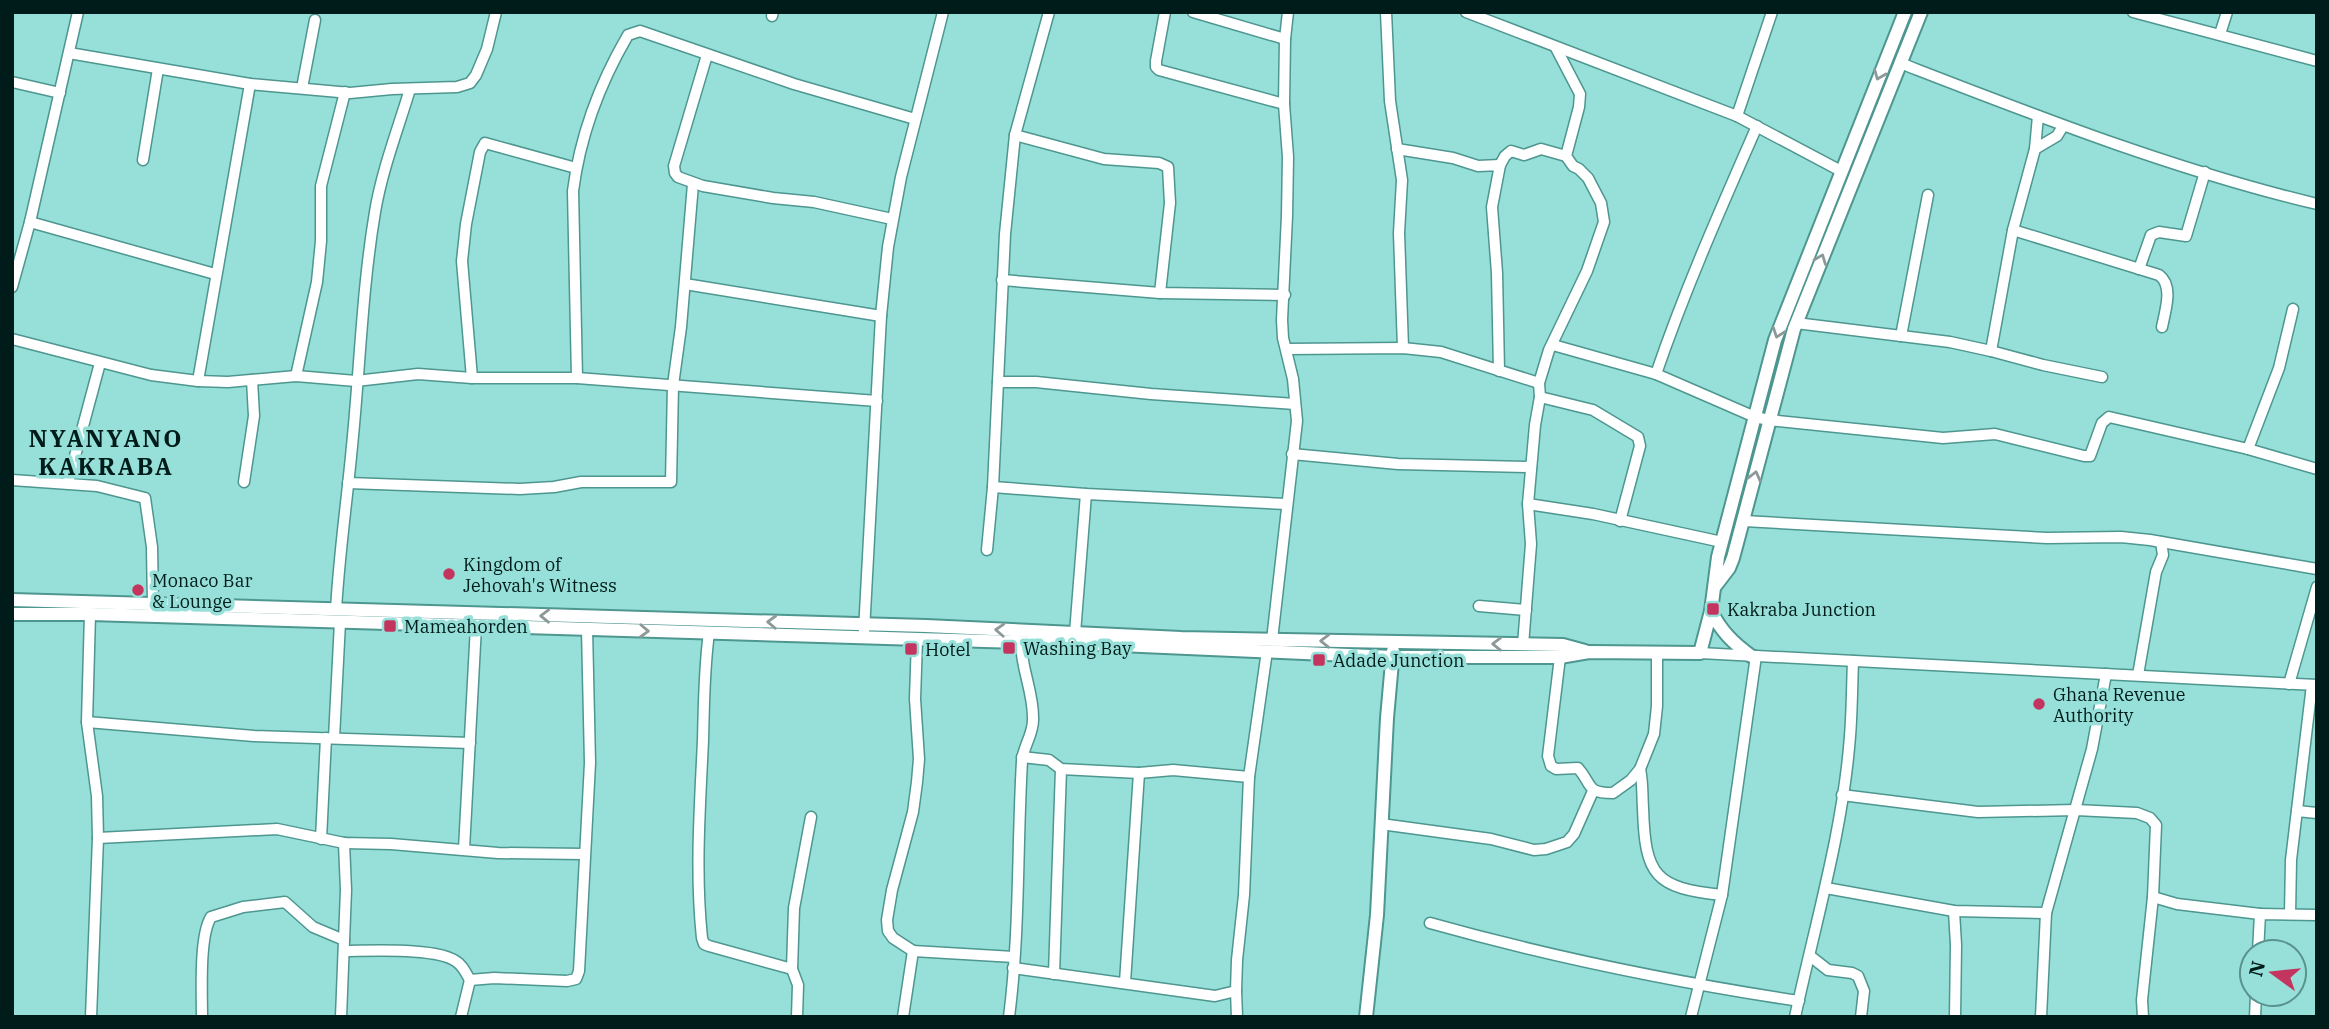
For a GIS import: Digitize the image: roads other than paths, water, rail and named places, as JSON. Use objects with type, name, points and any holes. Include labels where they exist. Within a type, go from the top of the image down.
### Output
[{"type":"street","points":[[12,287],[30,222],[78,12]]},
{"type":"street","points":[[69,53],[250,84],[345,92],[457,87],[470,83],[476,75],[487,49],[496,12]]},
{"type":"street","points":[[864,631],[881,316],[892,219],[943,12]]},
{"type":"street","points":[[987,550],[993,487],[1002,280],[1015,135],[1049,12]]},
{"type":"street","points":[[1165,12],[1156,61],[1159,70],[1284,104]]},
{"type":"street","points":[[1194,12],[1285,40]]},
{"type":"street","points":[[1237,1017],[1237,960],[1244,895],[1249,777],[1270,645],[1297,421],[1293,379],[1283,338],[1282,320],[1288,157],[1284,104],[1288,12]]},
{"type":"street","points":[[1386,12],[1387,74],[1402,180],[1399,233],[1403,348]]},
{"type":"street","points":[[1465,12],[1737,116],[1841,170]]},
{"type":"street","points":[[1737,116],[1772,12]]},
{"type":"street","points":[[1700,653],[1711,611],[1722,542],[1775,340],[1905,12]]},
{"type":"street","points":[[1715,585],[1729,568],[1744,521],[1796,323],[1921,12]]},
{"type":"street","points":[[2133,12],[2317,61]]},
{"type":"street","points":[[2220,34],[2228,12]]},
{"type":"street","points":[[302,88],[315,20]]},
{"type":"street","points":[[577,378],[573,191],[576,168],[594,104],[628,35],[640,31],[794,84],[915,119]]},
{"type":"street","points":[[1556,48],[1581,101],[1566,156]]},
{"type":"street","points":[[707,55],[674,166],[678,177],[692,184],[814,202],[892,219]]},
{"type":"street","points":[[1900,63],[2063,126],[2253,189],[2317,204]]},
{"type":"street","points":[[143,160],[158,69]]},
{"type":"street","points":[[12,82],[60,93]]},
{"type":"street","points":[[198,381],[250,84]]},
{"type":"street","points":[[321,839],[363,302],[380,187],[410,89]]},
{"type":"street","points":[[296,376],[317,282],[321,241],[321,186],[345,92]]},
{"type":"street","points":[[1992,351],[2013,230],[2035,149],[2038,116]]},
{"type":"street","points":[[1656,374],[1702,252],[1757,126]]},
{"type":"street","points":[[2035,149],[2057,136],[2063,126]]},
{"type":"street","points":[[1015,135],[1104,159],[1159,163],[1168,167],[1170,203],[1160,293]]},
{"type":"street","points":[[472,378],[462,261],[480,152],[485,143],[576,168]]},
{"type":"street","points":[[1397,149],[1453,158],[1478,166],[1500,165]]},
{"type":"street","points":[[1499,371],[1497,273],[1492,207],[1500,165],[1505,156],[1511,151],[1524,155],[1541,149],[1566,156],[1573,166],[1588,178],[1601,203],[1604,222],[1587,271],[1545,360],[1539,383],[1540,397],[1528,504],[1531,544],[1523,645]]},
{"type":"street","points":[[2139,268],[2151,234],[2159,232],[2184,237],[2188,233],[2205,172]]},
{"type":"street","points":[[348,483],[520,489],[582,482],[671,482],[673,385],[681,327],[692,184]]},
{"type":"street","points":[[1901,336],[1928,195]]},
{"type":"street","points":[[30,222],[215,274]]},
{"type":"street","points":[[2013,230],[2159,275],[2168,286],[2162,327]]},
{"type":"street","points":[[1002,280],[1160,293],[1285,295]]},
{"type":"street","points":[[685,284],[881,316]]},
{"type":"street","points":[[2248,449],[2279,368],[2293,309]]},
{"type":"street","points":[[1796,323],[1950,342],[2102,377]]},
{"type":"street","points":[[12,339],[151,375],[198,381],[296,376],[356,381],[418,374],[472,378],[577,378],[877,401]]},
{"type":"street","points":[[1553,345],[1656,374],[1769,420],[1943,438],[1995,434],[2090,456],[2102,424],[2109,417],[2248,449],[2317,469]]},
{"type":"street","points":[[1287,349],[1403,348],[1441,352],[1539,383]]},
{"type":"street","points":[[68,482],[100,363]]},
{"type":"street","points":[[244,482],[254,416],[252,380]]},
{"type":"street","points":[[998,382],[1036,382],[1204,399],[1295,404]]},
{"type":"street","points":[[1540,397],[1593,410],[1638,437],[1640,446],[1620,521]]},
{"type":"street","points":[[1292,454],[1424,466],[1531,467]]},
{"type":"street","points":[[12,480],[68,482],[145,498],[152,547],[153,605]]},
{"type":"street","points":[[993,487],[1286,504]]},
{"type":"street","points":[[1075,633],[1086,494]]},
{"type":"street","points":[[1528,504],[1722,542]]},
{"type":"street","points":[[1744,521],[2034,537],[2121,537],[2317,569]]},
{"type":"street","points":[[2138,675],[2156,572],[2163,555],[2161,542]]},
{"type":"street","points":[[2289,684],[2317,587]]},
{"type":"street","points":[[12,600],[153,605],[476,626],[709,633],[864,631],[917,639],[1181,649],[1393,643],[1563,645],[1589,652]]},
{"type":"street","points":[[1479,606],[1526,610]]},
{"type":"street","points":[[1711,611],[1720,628],[1734,643],[1754,656]]},
{"type":"street","points":[[12,614],[338,616],[864,631],[1075,633],[1270,645],[1393,657],[1560,657],[1589,652],[1700,653],[2314,685],[2291,860],[2290,914]]},
{"type":"street","points":[[90,614],[87,722],[97,796],[98,838],[91,1017]]},
{"type":"street","points":[[464,849],[476,626]]},
{"type":"street","points":[[470,979],[506,978],[559,982],[576,979],[580,963],[590,763],[587,629]]},
{"type":"street","points":[[709,633],[699,804],[698,863],[702,938],[704,944],[709,946],[792,969]]},
{"type":"street","points":[[917,639],[915,699],[919,759],[914,812],[892,890],[887,920],[888,931],[893,938],[913,950],[1014,962],[1054,974],[1215,996],[1236,991]]},
{"type":"street","points":[[1009,1017],[1014,962],[1022,757],[1033,726],[1030,684],[1021,657],[1021,642]]},
{"type":"street","points":[[1366,1017],[1377,915],[1393,643]]},
{"type":"street","points":[[1593,791],[1613,793],[1640,769],[1654,734],[1657,653]]},
{"type":"street","points":[[1691,1017],[1722,895],[1754,656]]},
{"type":"street","points":[[1560,657],[1548,756],[1551,766],[1556,769],[1578,768],[1593,791]]},
{"type":"street","points":[[1795,1017],[1826,888],[1842,795],[1850,737],[1853,660]]},
{"type":"street","points":[[2041,1017],[2046,913],[2092,749],[2106,674]]},
{"type":"street","points":[[87,722],[207,734],[470,743]]},
{"type":"street","points":[[1022,757],[1049,760],[1061,769],[1139,773],[1173,770],[1249,777]]},
{"type":"street","points":[[1054,974],[1061,769]]},
{"type":"street","points":[[1640,769],[1647,846],[1660,879],[1672,886],[1695,892],[1722,895]]},
{"type":"street","points":[[1125,982],[1139,773]]},
{"type":"street","points":[[1381,824],[1491,839],[1534,850],[1546,849],[1567,842],[1574,834],[1593,791]]},
{"type":"street","points":[[1842,795],[1978,812],[2076,810],[2137,813],[2150,818],[2156,825],[2143,1017]]},
{"type":"street","points":[[2297,811],[2317,813]]},
{"type":"street","points":[[797,1017],[798,985],[792,969],[794,908],[811,817]]},
{"type":"street","points":[[98,838],[277,829],[344,843],[498,853],[584,855]]},
{"type":"street","points":[[341,1017],[344,843]]},
{"type":"street","points":[[1826,888],[1954,911],[2046,913]]},
{"type":"street","points":[[2153,897],[2177,904],[2260,914],[2317,915]]},
{"type":"street","points":[[202,1017],[203,956],[207,922],[211,917],[243,907],[285,902],[313,927],[344,945],[440,955],[458,962],[470,979],[461,1017]]},
{"type":"street","points":[[1954,911],[1955,1017]]},
{"type":"street","points":[[2259,938],[2260,914]]},
{"type":"street","points":[[1430,923],[1569,959],[1698,985],[1799,1001]]},
{"type":"street","points":[[903,1017],[913,950]]},
{"type":"street","points":[[1810,956],[1828,970],[1858,976],[1864,991],[1861,1017]]},
{"type":"place","name":"Kingdom of Jehovah's Witness","points":[[449,574]]},
{"type":"place","name":"Monaco Bar & Lounge","points":[[138,590]]},
{"type":"place","name":"Kakraba Junction","points":[[1713,609]]},
{"type":"place","name":"Mameahorden","points":[[390,626]]},
{"type":"place","name":"Washing Bay","points":[[1009,648]]},
{"type":"place","name":"Hotel","points":[[911,649]]},
{"type":"place","name":"Adade Junction","points":[[1319,660]]},
{"type":"place","name":"Ghana Revenue Authority","points":[[2039,704]]},
{"type":"district","name":"NYANYANO KAKRABA","points":[[106,452]]}]
